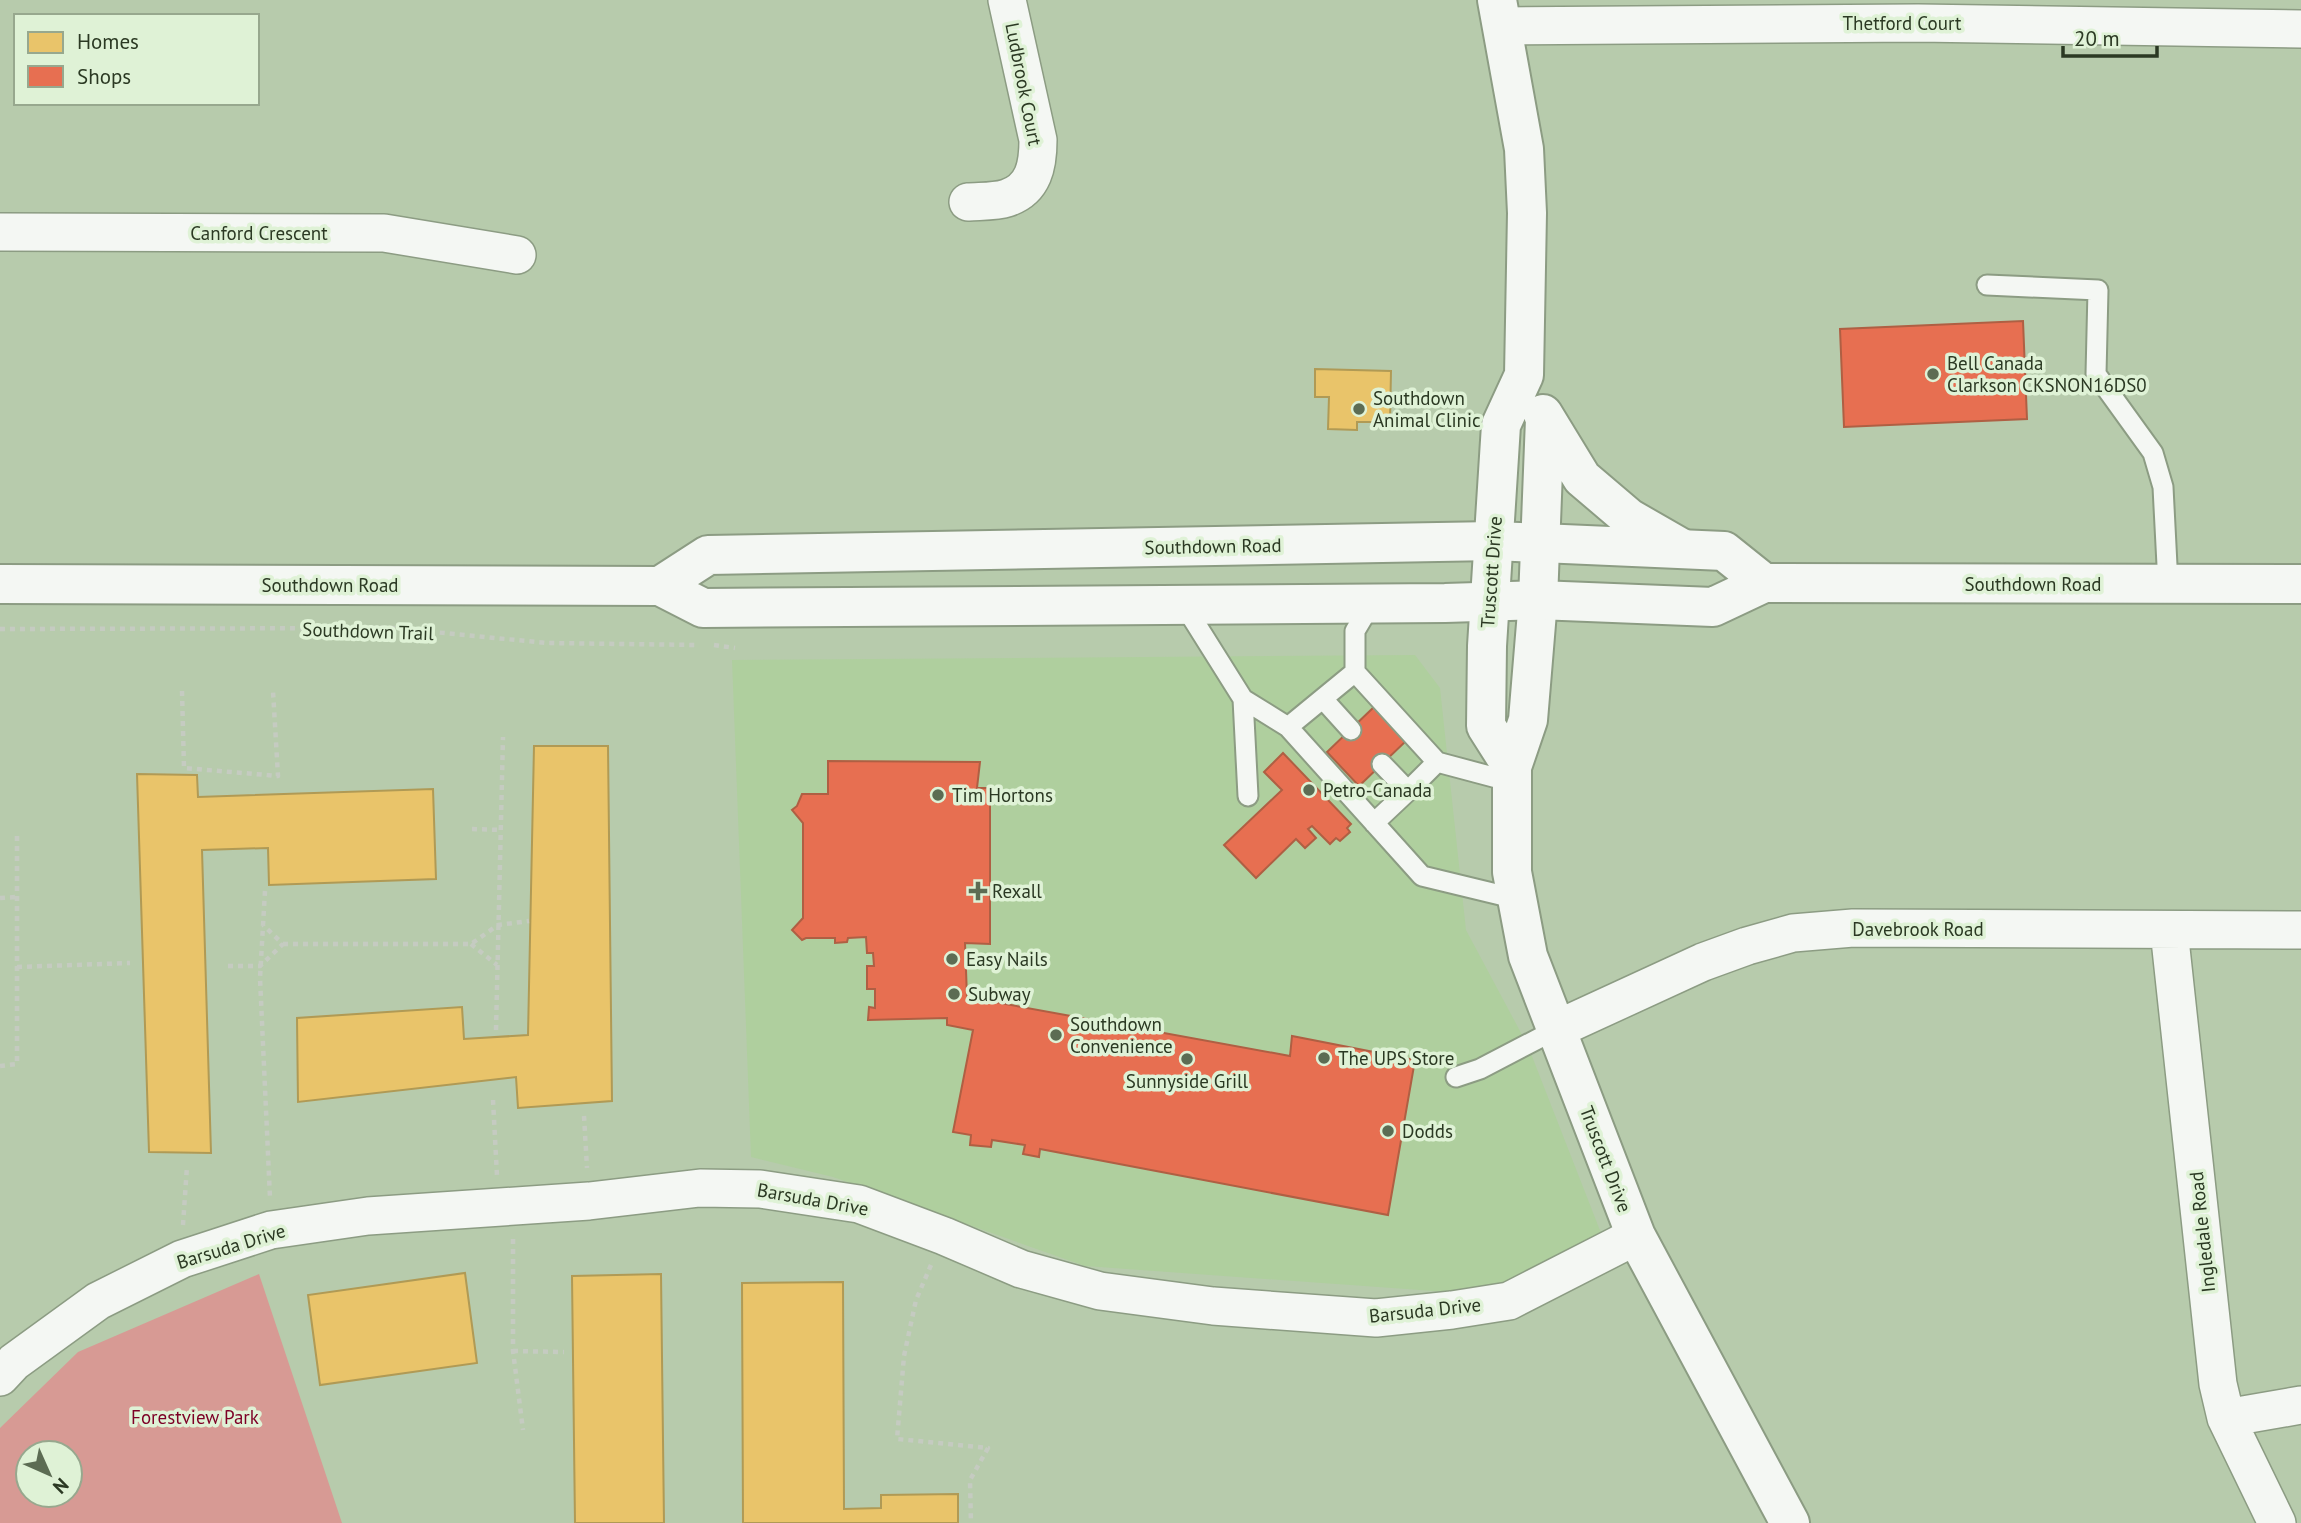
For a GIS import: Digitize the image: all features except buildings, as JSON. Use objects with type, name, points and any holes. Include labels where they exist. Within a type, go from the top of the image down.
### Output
[{"type":"main road","name":"Truscott Drive","points":[[1500,13],[1524,149],[1527,213],[1524,375],[1500,425],[1488,601],[1486,726],[1512,775]]},
{"type":"main road","name":"Truscott Drive","points":[[1524,375],[1545,419],[1538,600],[1528,720],[1512,775],[1512,873],[1528,956],[1636,1236],[1790,1523]]},
{"type":"main road","points":[[1545,419],[1582,478],[1629,518],[1682,549]]},
{"type":"main road","name":"Southdown Road","points":[[660,586],[708,555],[1494,541],[1724,551],[1764,583]]},
{"type":"main road","name":"Southdown Road","points":[[0,584],[660,586],[703,608],[1371,604],[1538,600],[1713,607],[1764,583],[2301,584]]},
{"type":"street","name":"Ludbrook Court","points":[[968,202],[1007,198],[1028,185],[1038,162],[1038,140],[1007,0]]},
{"type":"street","name":"Thetford Court","points":[[1500,13],[1918,11],[2301,29]]},
{"type":"street","name":"Canford Crescent","points":[[0,232],[384,233],[517,255]]},
{"type":"street","name":"Davebrook Road","points":[[1555,1030],[1703,962],[1793,933],[1853,928],[2301,930]]},
{"type":"street","name":"Ingledale Road","points":[[2169,930],[2218,1384],[2226,1418],[2277,1523]]},
{"type":"street","name":"Barsuda Drive","points":[[0,1377],[14,1362],[98,1301],[182,1259],[271,1230],[368,1216],[589,1201],[700,1188],[760,1189],[859,1203],[1021,1269],[1100,1291],[1213,1306],[1376,1318],[1509,1301],[1636,1236]]},
{"type":"street","points":[[2226,1418],[2301,1405]]},
{"type":"lane","points":[[1987,285],[2098,290],[2096,374],[2153,453],[2163,487],[2168,585]]},
{"type":"lane","points":[[1371,604],[1355,631],[1355,672],[1437,762],[1512,775]]},
{"type":"lane","points":[[1184,605],[1243,699],[1288,727],[1422,876],[1517,899]]},
{"type":"lane","points":[[1288,727],[1355,672]]},
{"type":"lane","points":[[1243,699],[1248,796]]},
{"type":"lane","points":[[1322,699],[1351,730]]},
{"type":"lane","points":[[1374,823],[1437,762]]},
{"type":"lane","points":[[1382,764],[1408,791]]},
{"type":"lane","points":[[1456,1077],[1480,1069],[1555,1030]]},
{"type":"path","name":"Southdown Trail","points":[[0,629],[392,628],[547,643],[710,645],[735,648]]},
{"type":"path","points":[[182,691],[184,768],[278,776],[273,691]]},
{"type":"path","points":[[496,1030],[503,737]]},
{"type":"path","points":[[472,829],[500,830]]},
{"type":"path","points":[[0,1066],[17,1064],[17,835]]},
{"type":"path","points":[[265,891],[260,966],[271,1230]]},
{"type":"path","points":[[0,898],[17,897]]},
{"type":"path","points":[[263,925],[283,944],[471,944],[498,925],[529,921]]},
{"type":"path","points":[[228,966],[260,966],[283,944]]},
{"type":"path","points":[[471,944],[498,965]]},
{"type":"path","points":[[17,967],[130,963]]},
{"type":"path","points":[[494,1100],[506,1206],[513,1351],[523,1430]]},
{"type":"path","points":[[584,1116],[589,1201]]},
{"type":"path","points":[[182,1259],[187,1166]]},
{"type":"path","points":[[944,1236],[916,1300],[904,1356],[897,1438],[988,1448],[970,1480],[971,1523]]},
{"type":"path","points":[[513,1351],[564,1352]]},
{"type":"shaded area","points":[[1415,655],[1440,688],[1466,930],[1528,1046],[1601,1233],[1504,1286],[1448,1292],[1085,1266],[833,1177],[751,1157],[732,660]]},
{"type":"green space","name":"Forestview Park","points":[[259,1274],[342,1523],[0,1523],[0,1428],[78,1352]]},
{"type":"place","name":"Bell Canada Clarkson CKSNON16DS0","points":[[1933,374]]},
{"type":"place","name":"Southdown Animal Clinic","points":[[1359,409]]},
{"type":"place","name":"Petro-Canada","points":[[1309,790]]},
{"type":"place","name":"Tim Hortons","points":[[938,795]]},
{"type":"place","name":"Rexall","points":[[978,891]]},
{"type":"place","name":"Easy Nails","points":[[952,959]]},
{"type":"place","name":"Subway","points":[[954,994]]},
{"type":"place","name":"Southdown Convenience","points":[[1056,1035]]},
{"type":"place","name":"The UPS Store","points":[[1324,1058]]},
{"type":"place","name":"Sunnyside Grill","points":[[1187,1059]]},
{"type":"place","name":"Dodds","points":[[1388,1131]]}]
